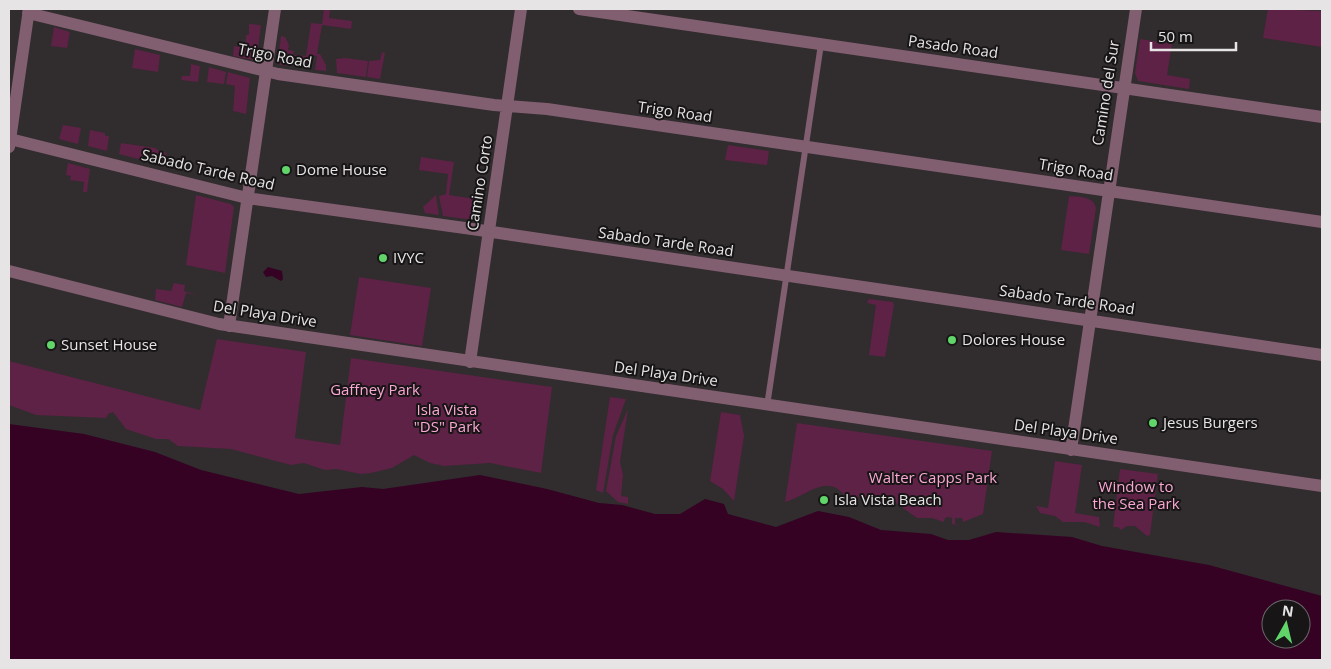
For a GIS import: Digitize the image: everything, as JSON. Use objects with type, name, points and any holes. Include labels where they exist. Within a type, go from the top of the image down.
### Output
[{"type":"street","points":[[229,326],[275,9]]},
{"type":"street","name":"Camino Corto","points":[[470,362],[521,9]]},
{"type":"street","name":"Pasado Road","points":[[579,9],[1322,117]]},
{"type":"street","name":"Camino del Sur","points":[[1071,450],[1136,9]]},
{"type":"street","points":[[9,143],[28,11]]},
{"type":"street","name":"Trigo Road","points":[[28,11],[266,72],[805,147],[1322,222]]},
{"type":"street","name":"Sabado Tarde Road","points":[[9,143],[247,198],[1322,355]]},
{"type":"street","name":"Del Playa Drive","points":[[9,271],[196,320],[229,326],[1322,486]]},
{"type":"lane","points":[[767,406],[820,44]]},
{"type":"green space","points":[[324,9],[330,9],[329,18],[352,21],[351,29],[322,25],[317,54],[320,54],[326,65],[326,71],[315,70],[317,56],[312,55],[304,67],[280,65],[278,59],[281,36],[285,37],[289,45],[288,50],[294,51],[293,55],[306,56],[311,23],[322,24]]},
{"type":"green space","points":[[1268,9],[1321,11],[1322,9],[1322,47],[1263,38]]},
{"type":"green space","points":[[249,24],[261,25],[257,56],[254,60],[233,56],[234,46],[245,48],[246,35],[249,35]]},
{"type":"green space","points":[[54,27],[70,32],[67,48],[51,46]]},
{"type":"green space","points":[[1140,39],[1172,44],[1167,75],[1190,79],[1189,89],[1138,81],[1135,73]]},
{"type":"green space","points":[[135,49],[160,55],[158,72],[132,68]]},
{"type":"green space","points":[[382,52],[385,53],[380,79],[367,77],[369,61],[380,60]]},
{"type":"green space","points":[[345,58],[368,61],[366,77],[337,73],[336,59]]},
{"type":"green space","points":[[191,64],[200,66],[198,82],[181,80],[182,76],[190,76]]},
{"type":"green space","points":[[209,67],[226,72],[224,84],[207,82]]},
{"type":"green space","points":[[228,72],[250,78],[246,114],[233,111],[235,86],[226,84]]},
{"type":"green space","points":[[63,125],[81,128],[78,144],[59,139]]},
{"type":"green space","points":[[90,130],[105,133],[105,136],[109,136],[107,151],[88,146]]},
{"type":"green space","points":[[121,143],[155,148],[165,152],[171,164],[169,167],[119,154]]},
{"type":"green space","points":[[728,145],[769,151],[767,165],[725,160]]},
{"type":"green space","points":[[421,157],[454,162],[449,195],[476,199],[478,191],[484,192],[480,217],[473,220],[443,216],[439,196],[446,194],[448,174],[419,170]]},
{"type":"green space","points":[[68,163],[90,169],[87,192],[83,192],[84,182],[70,180],[71,176],[66,175]]},
{"type":"green space","points":[[196,195],[231,204],[234,207],[225,273],[186,265]]},
{"type":"green space","points":[[436,195],[439,215],[425,213],[423,207]]},
{"type":"green space","points":[[1069,196],[1089,199],[1096,208],[1089,254],[1061,250]]},
{"type":"green space","points":[[359,277],[431,288],[422,346],[350,335]]},
{"type":"green space","points":[[174,283],[185,285],[184,291],[196,295],[186,293],[182,307],[155,300],[156,289],[171,291]]},
{"type":"green space","points":[[869,299],[893,302],[894,305],[885,357],[869,355],[876,305],[867,303]]},
{"type":"green space","points":[[217,339],[306,352],[295,438],[340,445],[351,358],[552,387],[541,473],[490,463],[444,466],[430,463],[414,455],[392,468],[371,473],[361,474],[336,469],[325,470],[304,463],[291,465],[231,449],[178,446],[168,439],[156,439],[126,429],[113,412],[108,414],[106,418],[36,415],[9,405],[9,361],[200,410]]},
{"type":"green space","points":[[610,397],[626,399],[613,435],[603,493],[596,490]]},
{"type":"green space","points":[[628,409],[620,462],[623,475],[621,496],[628,497],[628,504],[618,502],[606,491],[616,436]]},
{"type":"green space","points":[[721,412],[740,415],[744,436],[734,501],[723,489],[710,481]]},
{"type":"green space","name":"Walter Capps Park","points":[[797,423],[992,451],[983,514],[963,522],[962,518],[955,518],[955,524],[961,526],[952,524],[952,518],[948,517],[945,518],[944,522],[932,518],[917,518],[892,500],[846,498],[839,490],[832,486],[817,488],[785,502]]},
{"type":"green space","points":[[1055,461],[1082,465],[1075,513],[1099,517],[1100,527],[1084,522],[1063,522],[1055,516],[1040,513],[1036,506],[1048,508]]},
{"type":"green space","name":"Window to the Sea Park","points":[[1120,469],[1158,474],[1150,535],[1147,536],[1135,526],[1127,526],[1121,530],[1118,527],[1113,527]]},
{"type":"shaded area","points":[[268,267],[282,271],[283,279],[281,281],[272,276],[266,277],[263,272]]},
{"type":"shaded area","points":[[9,424],[84,434],[155,452],[201,470],[299,494],[362,487],[383,489],[480,475],[547,489],[599,503],[622,505],[655,514],[680,514],[705,499],[724,504],[728,514],[776,527],[818,511],[849,517],[881,530],[931,534],[948,540],[969,540],[996,532],[1072,537],[1102,546],[1209,565],[1322,596],[1322,660],[9,660]]},
{"type":"place","name":"Dome House","points":[[286,170]]},
{"type":"place","name":"IVYC","points":[[383,258]]},
{"type":"place","name":"Dolores House","points":[[952,340]]},
{"type":"place","name":"Sunset House","points":[[51,345]]},
{"type":"place","name":"Jesus Burgers","points":[[1153,423]]},
{"type":"place","name":"Isla Vista Beach","points":[[824,500]]},
{"type":"park label","name":"Gaffney Park","points":[[375,390]]},
{"type":"park label","name":"Isla Vista \"DS\" Park","points":[[447,418]]}]
